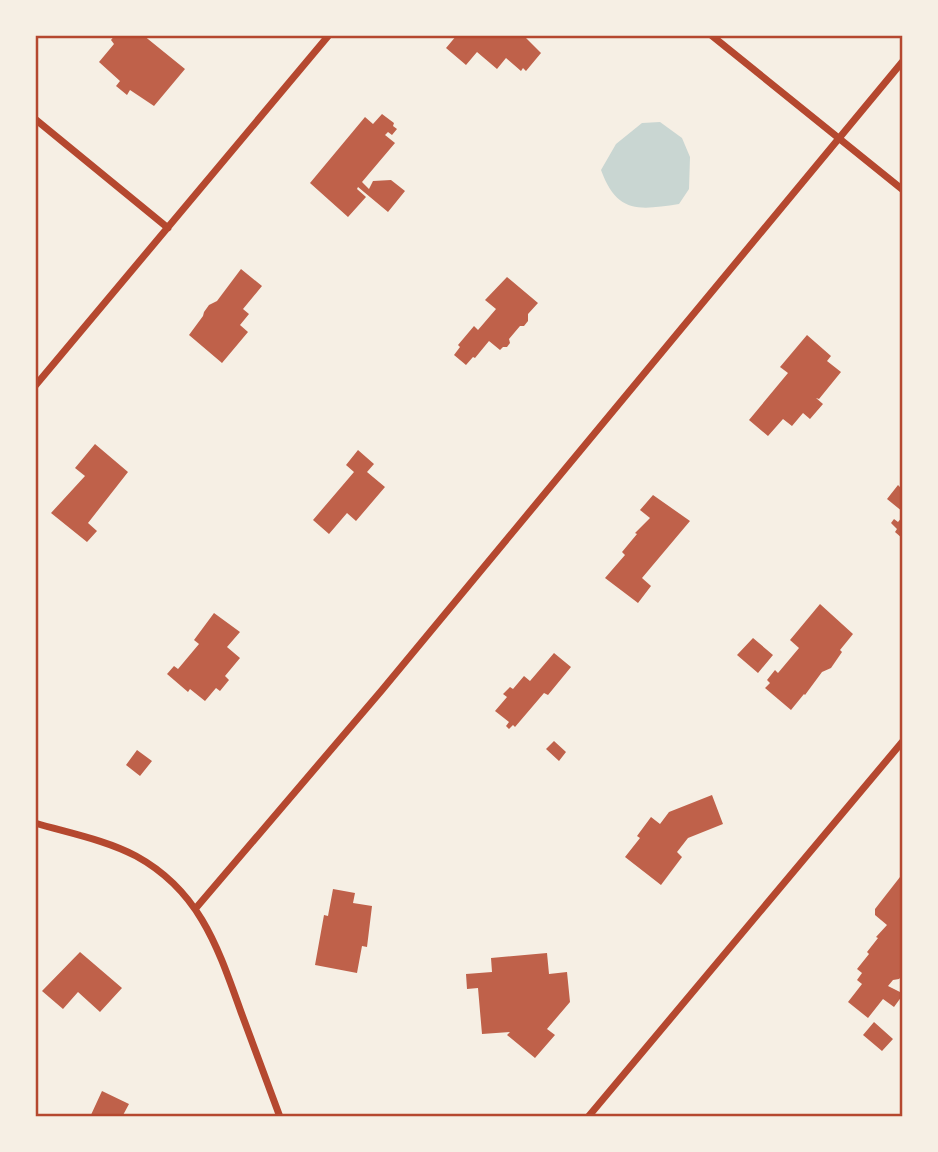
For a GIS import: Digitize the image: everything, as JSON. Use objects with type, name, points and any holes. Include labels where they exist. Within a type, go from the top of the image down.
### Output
[{"type":"street","points":[[35,386],[329,35]]},
{"type":"street","points":[[711,35],[903,190]]},
{"type":"street","points":[[196,908],[382,690],[903,61]]},
{"type":"street","points":[[35,119],[168,228]]},
{"type":"street","points":[[588,1117],[903,741]]},
{"type":"street","points":[[35,823],[115,846],[138,857],[174,883],[196,908],[215,942],[280,1117]]},
{"type":"shaded area","points":[[660,122],[682,138],[690,157],[689,189],[679,204],[631,206],[614,195],[601,170],[616,144],[642,123]]},
{"type":"building","points":[[115,35],[143,35],[185,69],[154,106],[130,90],[127,95],[116,86],[120,81],[99,62],[114,44],[111,40]]},
{"type":"building","points":[[457,35],[525,35],[541,53],[526,71],[523,68],[521,71],[506,58],[497,69],[477,52],[466,65],[446,48]]},
{"type":"building","points":[[382,114],[394,123],[393,126],[397,129],[392,135],[388,132],[385,135],[395,143],[362,182],[369,189],[373,181],[391,180],[405,191],[388,212],[358,187],[366,197],[348,217],[310,183],[365,117],[373,124]]},
{"type":"building","points":[[241,269],[262,286],[243,309],[249,314],[240,325],[248,332],[222,363],[189,335],[209,305],[217,301]]},
{"type":"building","points":[[507,277],[538,303],[528,314],[528,321],[524,326],[520,326],[509,339],[507,347],[500,350],[489,341],[466,365],[454,355],[460,347],[458,345],[474,326],[478,330],[496,309],[485,300]]},
{"type":"building","points":[[807,335],[831,356],[827,361],[841,372],[819,399],[816,398],[823,404],[810,419],[803,413],[792,426],[783,419],[768,436],[749,420],[788,373],[780,367]]},
{"type":"building","points":[[95,444],[128,472],[88,523],[97,531],[87,542],[51,513],[85,476],[75,468]]},
{"type":"building","points":[[358,450],[374,464],[367,472],[385,487],[356,521],[347,513],[329,534],[313,520],[354,472],[346,465]]},
{"type":"building","points":[[898,485],[903,490],[903,512],[887,499]]},
{"type":"building","points":[[653,495],[690,521],[642,578],[651,586],[638,603],[605,578],[625,555],[622,552],[637,534],[635,533],[650,518],[640,510]]},
{"type":"building","points":[[903,516],[903,539],[895,532],[897,529],[891,523],[894,519],[898,522]]},
{"type":"building","points":[[820,604],[853,634],[840,650],[842,652],[831,668],[822,672],[791,710],[765,688],[770,683],[767,680],[775,670],[778,673],[799,648],[790,640]]},
{"type":"building","points":[[214,613],[240,632],[227,647],[240,658],[225,676],[229,680],[220,691],[216,688],[205,701],[190,689],[188,692],[167,674],[174,666],[178,669],[199,644],[194,640]]},
{"type":"building","points":[[753,638],[773,655],[758,673],[737,655]]},
{"type":"building","points":[[554,653],[571,667],[548,695],[544,693],[515,727],[513,725],[509,729],[506,726],[509,722],[495,711],[507,697],[503,694],[510,687],[513,689],[524,676],[530,681]]},
{"type":"building","points":[[554,741],[566,752],[559,761],[546,749]]},
{"type":"building","points":[[137,750],[152,761],[140,776],[126,765]]},
{"type":"building","points":[[712,795],[723,824],[688,838],[677,852],[682,857],[661,885],[625,857],[640,838],[637,836],[651,817],[660,824],[669,812]]},
{"type":"building","points":[[900,877],[903,879],[903,975],[888,986],[902,993],[902,996],[894,1007],[883,999],[868,1018],[848,1002],[862,984],[857,980],[862,973],[857,969],[869,954],[867,952],[878,938],[876,937],[887,925],[875,915],[875,909]]},
{"type":"building","points":[[333,889],[355,893],[353,903],[372,906],[367,947],[362,946],[357,973],[315,965],[324,915],[328,916]]},
{"type":"building","points":[[80,952],[122,988],[100,1012],[78,992],[63,1009],[42,991]]},
{"type":"building","points":[[547,953],[549,974],[567,972],[570,1002],[547,1029],[555,1035],[535,1058],[507,1035],[510,1032],[482,1034],[478,988],[467,989],[466,974],[492,972],[491,958]]},
{"type":"building","points":[[874,1022],[893,1039],[882,1051],[863,1035]]},
{"type":"building","points":[[102,1091],[129,1104],[122,1117],[90,1117]]}]
